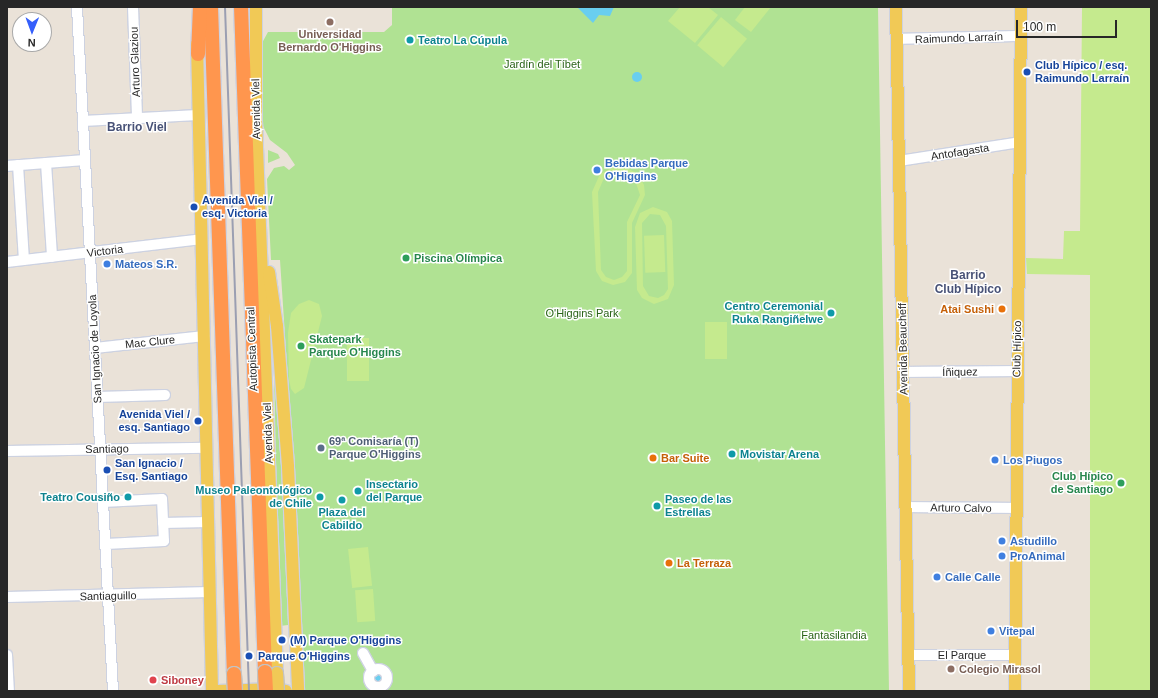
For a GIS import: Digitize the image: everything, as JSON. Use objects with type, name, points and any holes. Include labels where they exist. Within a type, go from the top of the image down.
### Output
[{"type":"highway","points":[[198,54],[200,7]]},
{"type":"highway","points":[[211,7],[235,691]]},
{"type":"highway","name":"Autopista Central","points":[[241,7],[271,672],[266,691]]},
{"type":"main road","points":[[196,7],[212,691]]},
{"type":"main road","name":"Avenida Viel","points":[[256,7],[256,120],[261,230],[271,672],[278,691]]},
{"type":"main road","name":"Avenida Beaucheff","points":[[896,7],[909,691]]},
{"type":"main road","name":"Club Hípico","points":[[1015,691],[1021,7]]},
{"type":"main road","points":[[261,230],[277,326],[282,380],[298,691]]},
{"type":"main road","points":[[218,691],[275,689],[286,691]]},
{"type":"street","name":"San Ignacio de Loyola","points":[[77,7],[113,691]]},
{"type":"street","name":"Arturo Glaziou","points":[[133,7],[137,118]]},
{"type":"street","name":"Raimundo Larraín","points":[[897,39],[1021,36]]},
{"type":"street","points":[[83,121],[198,115]]},
{"type":"street","name":"Antofagasta","points":[[899,161],[1020,142]]},
{"type":"street","points":[[7,166],[85,160]]},
{"type":"street","points":[[46,163],[52,257]]},
{"type":"street","points":[[18,165],[24,260]]},
{"type":"street","name":"Victoria","points":[[7,262],[202,239]]},
{"type":"street","name":"Mac Clure","points":[[95,348],[204,336]]},
{"type":"street","name":"Íñiquez","points":[[903,372],[1017,371]]},
{"type":"street","points":[[98,397],[165,395]]},
{"type":"street","name":"Santiago","points":[[7,451],[100,448],[207,448]]},
{"type":"street","points":[[103,502],[162,500],[164,541],[106,544]]},
{"type":"street","name":"Arturo Calvo","points":[[906,507],[1017,508]]},
{"type":"street","points":[[163,524],[208,522]]},
{"type":"street","name":"Santiaguillo","points":[[7,597],[108,596],[210,592]]},
{"type":"street","points":[[364,653],[373,671],[380,669],[386,674],[387,681],[383,689]]},
{"type":"street","points":[[7,655],[10,691]]},
{"type":"street","name":"El Parque","points":[[909,655],[1015,655]]},
{"type":"green space","name":"O'Higgins Park","points":[[392,7],[878,7],[889,691],[303,691],[298,533],[280,260],[271,260],[267,179],[274,168],[284,166],[289,170],[295,165],[287,153],[270,140],[263,126],[262,43],[268,32],[384,32],[392,25]]},
{"type":"green space","points":[[680,7],[708,7],[718,15],[695,43],[668,21]]},
{"type":"green space","points":[[745,7],[771,7],[751,32],[735,20]]},
{"type":"green space","name":"Club Hípico de Santiago","points":[[1082,7],[1151,7],[1151,691],[1090,691],[1090,275],[1027,274],[1026,258],[1063,259],[1064,231],[1080,231]]},
{"type":"green space","points":[[721,17],[747,39],[723,67],[697,45]]},
{"type":"green space","points":[[268,150],[278,154],[280,158],[268,163]]},
{"type":"green space","points":[[614,167],[624,167],[637,173],[644,185],[645,195],[632,223],[632,273],[625,282],[613,285],[602,281],[596,271],[592,192],[600,174]],"holes":[[[619,172],[626,174],[635,180],[640,195],[627,222],[627,271],[622,277],[614,280],[606,277],[601,270],[598,192],[604,178]]]},
{"type":"green space","points":[[653,207],[667,212],[672,221],[674,285],[668,299],[654,304],[642,298],[637,290],[635,227],[640,213]],"holes":[[[650,214],[660,215],[666,226],[668,289],[664,295],[658,298],[649,296],[643,286],[642,223]]]},
{"type":"green space","points":[[664,235],[665,272],[645,273],[644,236]]},
{"type":"green space","name":"Skatepark Parque O'Higgins","points":[[309,300],[319,304],[322,316],[304,388],[295,394],[291,389],[289,380],[288,333],[291,313],[299,304]]},
{"type":"green space","points":[[705,322],[727,322],[727,359],[705,359]]},
{"type":"green space","points":[[347,338],[369,338],[369,381],[347,381]]},
{"type":"green space","points":[[274,375],[283,490],[288,625],[280,626]]},
{"type":"green space","points":[[368,547],[372,586],[352,588],[348,549]]},
{"type":"green space","points":[[373,589],[375,621],[357,622],[355,590]]},
{"type":"water","points":[[577,7],[614,7],[610,16],[599,15],[593,23]]},
{"type":"water","points":[[635,72],[639,72],[641,73],[641,81],[635,82],[632,79],[632,75]]},
{"type":"water","points":[[376,672],[380,672],[384,678],[380,684],[376,684],[372,680],[372,676]]},
{"type":"railway","points":[[225,7],[249,691]]},
{"type":"place","name":"Universidad Bernardo O'Higgins","points":[[330,22]]},
{"type":"place","name":"Teatro La Cúpula","points":[[410,40]]},
{"type":"place","name":"Club Hípico / esq. Raimundo Larraín","points":[[1027,72]]},
{"type":"place","name":"Bebidas Parque O'Higgins","points":[[597,170]]},
{"type":"place","name":"Avenida Viel / esq. Victoria","points":[[194,207]]},
{"type":"place","name":"Piscina Olímpica","points":[[406,258]]},
{"type":"place","name":"Mateos S.R.","points":[[107,264]]},
{"type":"place","name":"Atai Sushi","points":[[1002,309]]},
{"type":"place","name":"Centro Ceremonial Ruka Rangiñelwe","points":[[831,313]]},
{"type":"place","name":"Skatepark Parque O'Higgins","points":[[301,346]]},
{"type":"place","name":"Avenida Viel / esq. Santiago","points":[[198,421]]},
{"type":"place","name":"69ª Comisaría (T) Parque O'Higgins","points":[[321,448]]},
{"type":"place","name":"Movistar Arena","points":[[732,454]]},
{"type":"place","name":"Bar Suite","points":[[653,458]]},
{"type":"place","name":"Los Piugos","points":[[995,460]]},
{"type":"place","name":"San Ignacio / Esq. Santiago","points":[[107,470]]},
{"type":"place","name":"Club Hípico de Santiago","points":[[1121,483]]},
{"type":"place","name":"Insectario del Parque","points":[[358,491]]},
{"type":"place","name":"Teatro Cousiño","points":[[128,497]]},
{"type":"place","name":"Museo Paleontológico de Chile","points":[[320,497]]},
{"type":"place","name":"Plaza del Cabildo","points":[[342,500]]},
{"type":"place","name":"Paseo de las Estrellas","points":[[657,506]]},
{"type":"place","name":"Astudillo","points":[[1002,541]]},
{"type":"place","name":"ProAnimal","points":[[1002,556]]},
{"type":"place","name":"La Terraza","points":[[669,563]]},
{"type":"place","name":"Calle Calle","points":[[937,577]]},
{"type":"place","name":"Vitepal","points":[[991,631]]},
{"type":"place","name":"(M) Parque O'Higgins","points":[[282,640]]},
{"type":"place","name":"Parque O'Higgins","points":[[249,656]]},
{"type":"place","name":"Colegio Mirasol","points":[[951,669]]},
{"type":"place","name":"Siboney","points":[[153,680]]},
{"type":"district","name":"Barrio Viel","points":[[137,128]]},
{"type":"district","name":"Barrio Club Hípico","points":[[968,283]]},
{"type":"park label","name":"Jardín del Tíbet","points":[[542,64]]},
{"type":"park label","name":"Fantasilandia","points":[[834,635]]}]
